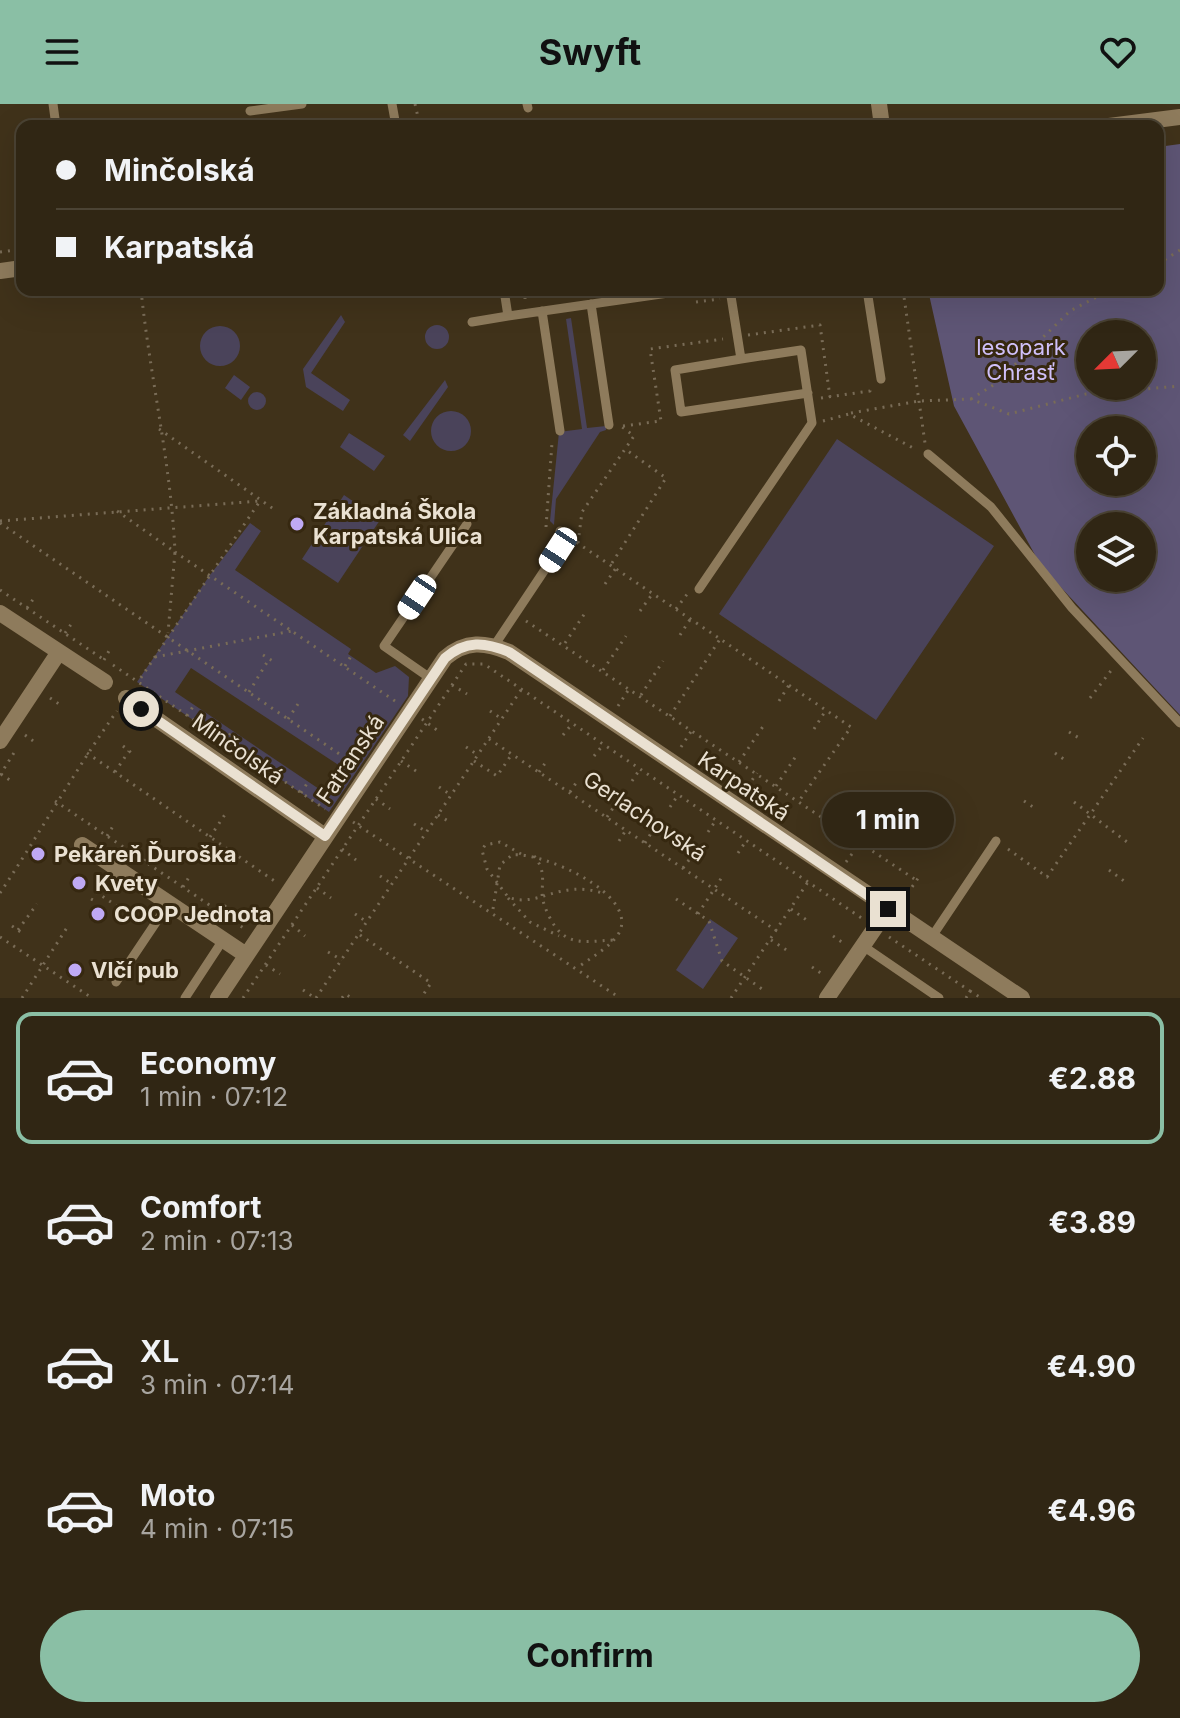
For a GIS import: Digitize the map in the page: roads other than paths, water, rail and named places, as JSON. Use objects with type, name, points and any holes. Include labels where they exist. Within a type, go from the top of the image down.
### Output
[{"type":"street","points":[[1156,120],[1180,117]]},
{"type":"street","points":[[0,613],[105,682]]},
{"type":"street","name":"Fatranská","points":[[218,998],[430,678],[456,648],[487,644]]},
{"type":"street","name":"Karpatská","points":[[487,644],[509,652],[1022,998]]},
{"type":"street","points":[[0,741],[59,652]]},
{"type":"street","name":"Minčolská","points":[[126,698],[325,836]]},
{"type":"street","points":[[82,845],[246,955]]},
{"type":"street","points":[[827,998],[875,928],[891,911]]},
{"type":"lane","points":[[250,111],[302,104]]},
{"type":"lane","points":[[505,296],[508,316]]},
{"type":"lane","points":[[472,322],[647,296]]},
{"type":"lane","points":[[731,296],[741,359]]},
{"type":"lane","points":[[868,296],[881,379]]},
{"type":"lane","points":[[591,304],[609,425]]},
{"type":"lane","points":[[542,311],[556,434]]},
{"type":"lane","points":[[695,588],[812,423],[809,396],[801,350],[675,370],[681,412],[809,396]]},
{"type":"lane","points":[[928,454],[991,507],[1072,608],[1180,723]]},
{"type":"lane","points":[[430,678],[384,646],[467,524]]},
{"type":"lane","points":[[487,644],[516,614],[558,550],[560,531]]},
{"type":"lane","points":[[931,938],[996,841]]},
{"type":"lane","points":[[116,982],[169,903]]},
{"type":"lane","points":[[185,998],[223,940]]},
{"type":"lane","points":[[863,946],[939,998]]},
{"type":"place","name":"Základná Škola Karpatská Ulica","points":[[297,524]]},
{"type":"place","name":"Pekáreň Ďuroška","points":[[38,854]]},
{"type":"place","name":"Kvety","points":[[79,883]]},
{"type":"place","name":"COOP Jednota","points":[[98,914]]},
{"type":"place","name":"Vlčí pub","points":[[75,970]]},
{"type":"park label","name":"lesopark Chrasť","points":[[1021,360]]}]
